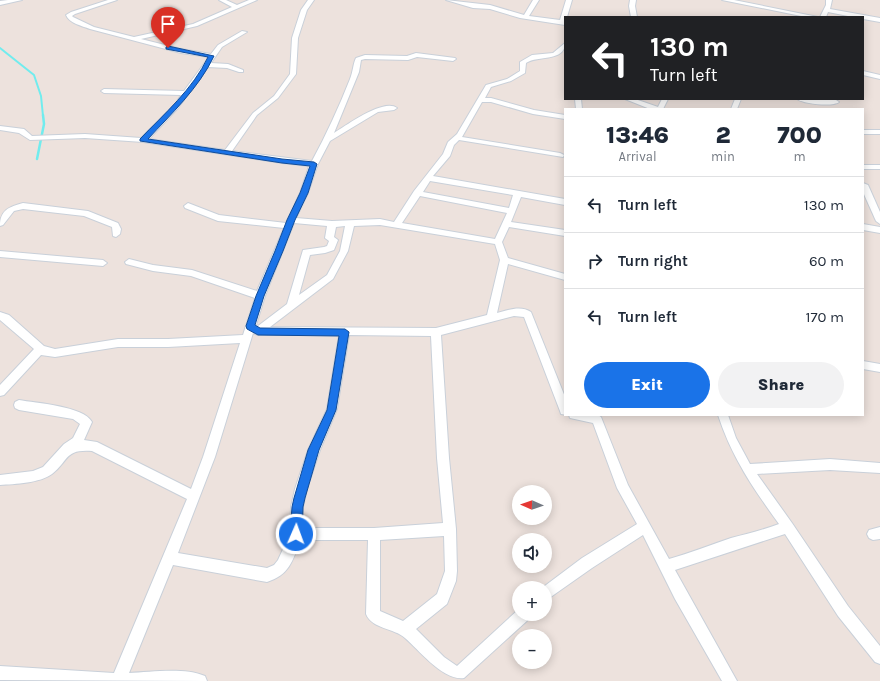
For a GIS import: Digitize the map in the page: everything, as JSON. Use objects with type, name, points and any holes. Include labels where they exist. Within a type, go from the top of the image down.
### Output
[{"type":"street","points":[[0,3],[19,0]]},
{"type":"street","points":[[114,0],[102,1],[69,15],[70,18],[86,26],[132,39],[181,51],[211,56]]},
{"type":"street","points":[[222,0],[236,7]]},
{"type":"street","points":[[132,39],[195,25],[254,0]]},
{"type":"street","points":[[228,152],[255,114],[276,97],[293,74],[295,38],[304,10],[311,0]]},
{"type":"street","points":[[449,0],[473,6],[490,7],[525,17],[564,23]]},
{"type":"street","points":[[490,7],[492,0]]},
{"type":"street","points":[[525,17],[536,0]]},
{"type":"street","points":[[565,16],[568,0]]},
{"type":"street","points":[[633,0],[632,6],[634,16]]},
{"type":"street","points":[[724,0],[810,16]]},
{"type":"street","points":[[823,16],[830,0]]},
{"type":"street","points":[[826,10],[858,16]]},
{"type":"street","points":[[864,17],[880,20]]},
{"type":"street","points":[[143,140],[176,106],[207,65],[211,56],[224,42],[244,32]]},
{"type":"street","points":[[396,225],[417,193],[447,154],[451,144],[457,138],[488,86],[509,80],[523,72],[523,62],[532,56],[554,56],[564,47]]},
{"type":"street","points":[[254,329],[260,296],[304,193],[314,164],[327,140],[356,72],[360,58],[408,58],[416,55],[425,55],[453,59]]},
{"type":"street","points":[[207,65],[228,66],[241,71]]},
{"type":"street","points":[[864,73],[880,78]]},
{"type":"street","points":[[104,91],[186,93]]},
{"type":"street","points":[[480,100],[491,100],[538,113],[564,117]]},
{"type":"street","points":[[631,100],[654,108]]},
{"type":"street","points":[[806,100],[817,102],[836,102]]},
{"type":"street","points":[[327,140],[376,110],[394,108]]},
{"type":"street","points":[[0,128],[21,132],[30,138],[84,136],[143,140],[282,161],[314,164]]},
{"type":"street","points":[[864,132],[880,132]]},
{"type":"street","points":[[457,138],[560,155]]},
{"type":"street","points":[[864,167],[880,167]]},
{"type":"street","points":[[428,178],[564,202]]},
{"type":"street","points":[[864,185],[880,221]]},
{"type":"street","points":[[417,193],[512,211]]},
{"type":"street","points":[[498,242],[507,224],[518,193]]},
{"type":"street","points":[[0,223],[11,209],[23,206],[85,213],[115,225],[117,229],[116,234]]},
{"type":"street","points":[[188,206],[218,218],[290,223],[350,224],[371,222],[498,242]]},
{"type":"street","points":[[291,307],[301,275],[304,255],[306,252],[331,248],[334,240],[329,238],[332,224]]},
{"type":"street","points":[[118,680],[170,558],[194,496],[221,423],[246,339],[254,329],[291,307],[330,277],[344,251],[350,224]]},
{"type":"street","points":[[507,224],[564,233]]},
{"type":"street","points":[[864,227],[880,230]]},
{"type":"street","points":[[491,318],[504,260],[502,250],[498,242]]},
{"type":"street","points":[[0,254],[103,263]]},
{"type":"street","points":[[504,260],[564,277]]},
{"type":"street","points":[[129,262],[153,268],[192,273],[260,296]]},
{"type":"street","points":[[254,329],[345,332],[436,332],[514,312],[524,312],[528,315],[564,408]]},
{"type":"street","points":[[0,316],[6,318],[40,349],[45,352],[54,353],[118,343],[168,343],[246,339]]},
{"type":"street","points":[[170,558],[267,575],[273,574],[285,564],[296,534],[298,501],[314,450],[332,410],[345,332]]},
{"type":"street","points":[[405,629],[442,599],[452,571],[450,529],[443,458],[436,332]]},
{"type":"street","points":[[0,392],[40,349]]},
{"type":"street","points":[[864,365],[880,368]]},
{"type":"street","points":[[0,480],[33,476],[47,471],[68,448],[77,442],[86,422],[75,415],[19,405]]},
{"type":"street","points":[[581,416],[594,418],[597,420],[623,488],[645,526],[680,594],[730,681]]},
{"type":"street","points":[[723,416],[731,440],[746,469],[788,527],[843,611],[880,657]]},
{"type":"street","points":[[68,448],[81,445],[93,446],[194,496]]},
{"type":"street","points":[[746,469],[816,463],[858,464],[880,468]]},
{"type":"street","points":[[552,589],[587,563],[645,526]]},
{"type":"street","points":[[666,566],[693,559],[730,544],[761,537],[788,527]]},
{"type":"street","points":[[296,534],[374,534],[450,529]]},
{"type":"street","points":[[374,534],[373,614],[377,618],[405,629],[441,664],[454,672],[459,672],[516,621]]},
{"type":"street","points":[[0,672],[118,680],[182,679],[200,681]]},
{"type":"waterway","points":[[0,48],[34,75],[41,96],[43,116]]},
{"type":"waterway","points":[[37,159],[44,124],[43,115]]},
{"type":"route","points":[[168,48],[211,56],[207,65],[176,106],[143,140],[282,161],[314,164],[313,171],[307,182],[304,193],[291,220],[260,296],[250,326],[258,331],[345,332],[334,388],[332,410],[320,434],[301,489],[297,507],[296,534]]}]
